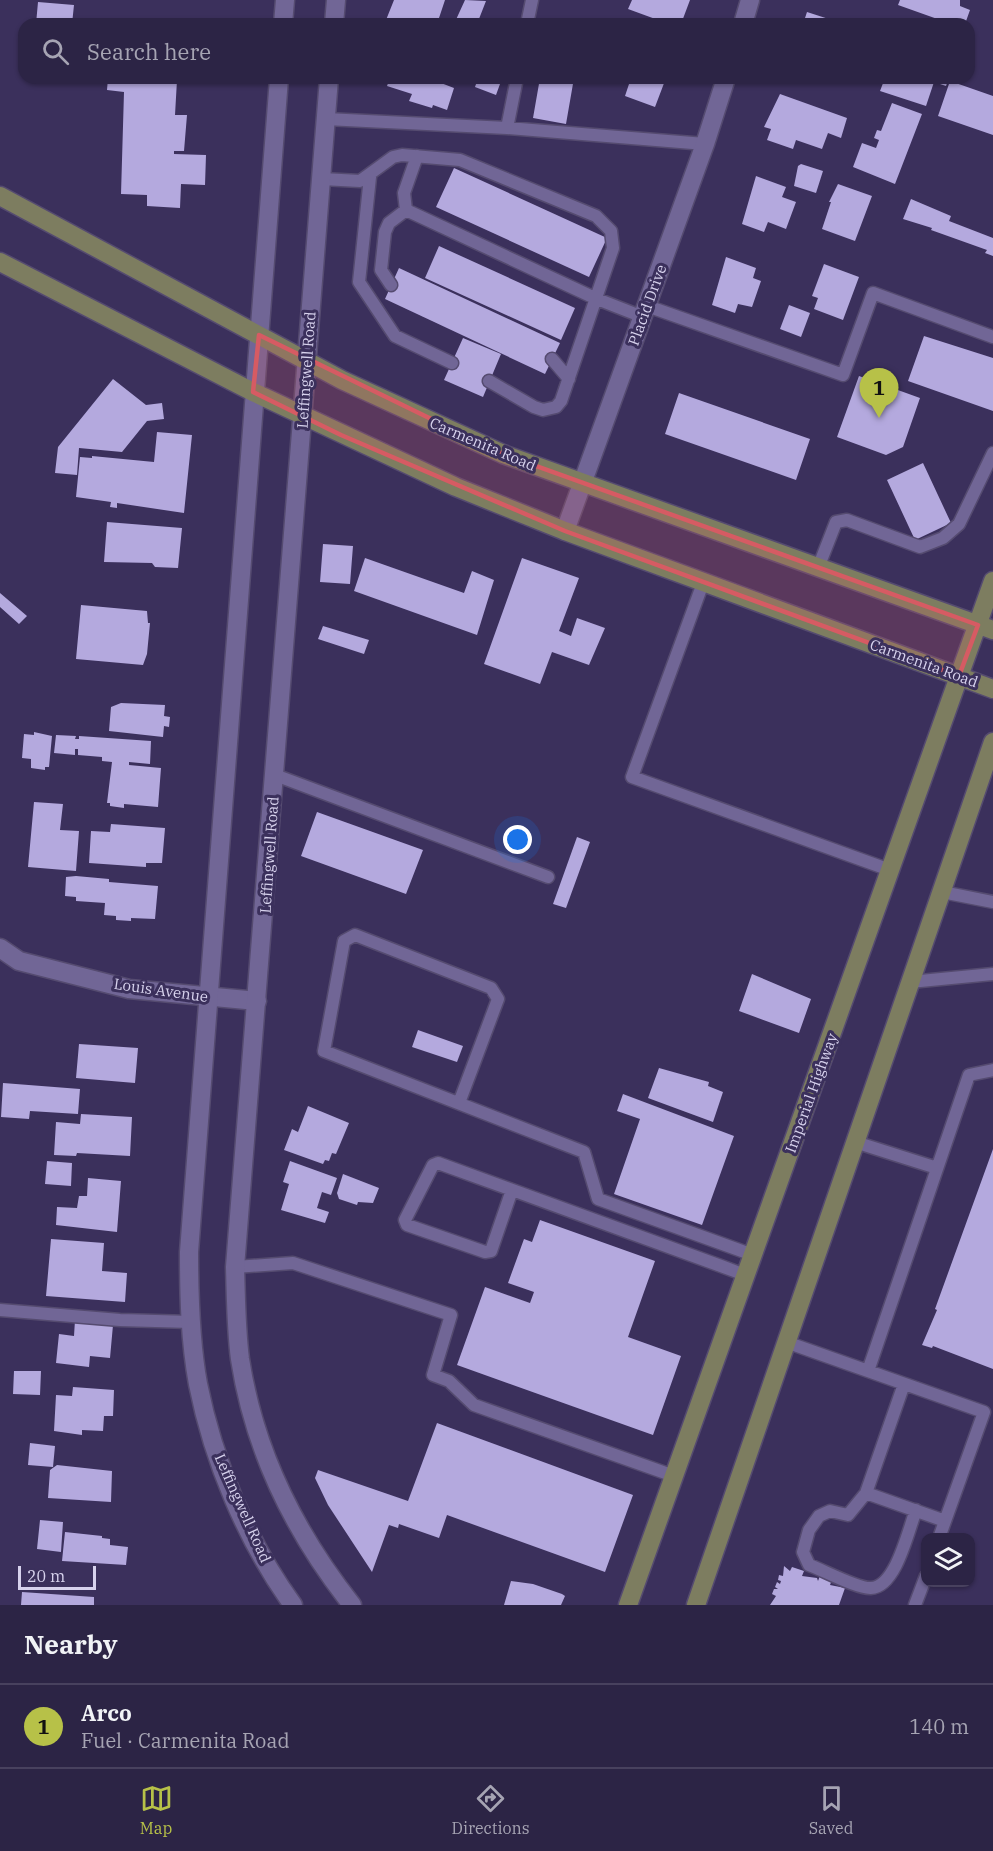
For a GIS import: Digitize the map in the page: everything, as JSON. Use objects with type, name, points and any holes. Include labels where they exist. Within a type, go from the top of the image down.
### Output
[{"type":"main road","points":[[284,18],[285,0]]},
{"type":"main road","points":[[334,18],[336,0]]},
{"type":"main road","points":[[745,18],[750,0]]},
{"type":"main road","name":"Leffingwell Road","points":[[279,84],[189,1252],[191,1322],[198,1384],[227,1480],[262,1555],[293,1605]]},
{"type":"main road","name":"Leffingwell Road","points":[[329,84],[236,1267],[240,1359],[257,1432],[286,1503],[302,1535],[352,1605]]},
{"type":"main road","name":"Placid Drive","points":[[565,531],[705,144],[724,84]]},
{"type":"main road","name":"Carmenita Road","points":[[0,196],[307,361],[463,437],[582,485],[985,627]]},
{"type":"main road","name":"Carmenita Road","points":[[0,262],[254,392],[456,487],[703,583],[993,688]]},
{"type":"main road","name":"Imperial Highway","points":[[628,1605],[959,676],[985,627],[993,581]]},
{"type":"main road","points":[[696,1605],[993,742]]},
{"type":"main road","name":"Louis Avenue","points":[[0,948],[19,960],[129,989],[257,1001]]},
{"type":"lane","points":[[528,18],[532,0]]},
{"type":"lane","points":[[507,128],[516,84]]},
{"type":"lane","points":[[326,119],[507,128],[705,144]]},
{"type":"lane","points":[[322,179],[360,182],[370,177],[393,157],[417,156],[470,163],[580,208],[606,224],[611,231],[613,248],[569,379],[556,407],[543,410],[489,381]]},
{"type":"lane","points":[[406,210],[404,193],[417,156]]},
{"type":"lane","points":[[370,177],[358,282],[395,336],[452,363]]},
{"type":"lane","points":[[406,210],[597,299],[645,311],[843,375],[873,293],[993,337]]},
{"type":"lane","points":[[391,285],[381,270],[385,232],[389,223],[406,210]]},
{"type":"lane","points":[[552,360],[569,379]]},
{"type":"lane","points":[[818,568],[836,522],[847,520],[920,547],[943,538],[959,524],[993,453]]},
{"type":"lane","points":[[703,583],[632,777],[890,870]]},
{"type":"lane","points":[[275,775],[548,877]]},
{"type":"lane","points":[[942,892],[993,902]]},
{"type":"lane","points":[[459,1103],[498,999],[491,988],[355,935],[344,941],[324,1051],[584,1152],[598,1199],[753,1255]]},
{"type":"lane","points":[[910,982],[993,974]]},
{"type":"lane","points":[[868,1371],[969,1075],[993,1070]]},
{"type":"lane","points":[[855,1142],[937,1168]]},
{"type":"lane","points":[[512,1190],[490,1251],[485,1252],[407,1225],[405,1220],[433,1165],[438,1163],[746,1275]]},
{"type":"lane","points":[[236,1267],[293,1263],[451,1316],[433,1375],[449,1381],[474,1405],[674,1476]]},
{"type":"lane","points":[[0,1310],[120,1320],[191,1322]]},
{"type":"lane","points":[[786,1342],[988,1413],[941,1533]]},
{"type":"lane","points":[[904,1384],[866,1493],[848,1515],[830,1511],[819,1516],[809,1530],[803,1552],[809,1565],[869,1588],[882,1585],[891,1576],[916,1510]]},
{"type":"lane","points":[[866,1493],[945,1521]]},
{"type":"lane","points":[[915,1605],[922,1587]]},
{"type":"highlighted area","points":[[259,335],[503,454],[978,625],[959,676],[565,531],[341,435],[253,392]]},
{"type":"building","points":[[394,0],[445,0],[439,18],[387,18]]},
{"type":"building","points":[[465,0],[486,1],[479,18],[457,18]]},
{"type":"building","points":[[632,0],[690,0],[683,18],[653,18],[628,9]]},
{"type":"building","points":[[900,0],[960,0],[960,6],[970,10],[967,18],[935,18],[898,5]]},
{"type":"building","points":[[38,2],[74,5],[73,18],[37,18]]},
{"type":"building","points":[[807,12],[826,18],[805,18]]},
{"type":"building","points":[[108,84],[177,84],[175,115],[187,115],[184,151],[174,151],[174,154],[206,155],[205,185],[181,184],[180,208],[147,206],[147,195],[121,194],[124,92],[107,90]]},
{"type":"building","points":[[388,84],[444,84],[454,88],[447,110],[409,101],[412,94],[387,86]]},
{"type":"building","points":[[476,84],[500,84],[496,95],[475,87]]},
{"type":"building","points":[[539,84],[573,84],[566,124],[533,118]]},
{"type":"building","points":[[629,84],[664,84],[655,107],[625,96]]},
{"type":"building","points":[[883,84],[933,84],[926,106],[880,91]]},
{"type":"building","points":[[949,84],[959,84],[993,96],[993,135],[938,116]]},
{"type":"building","points":[[780,94],[847,118],[841,138],[828,133],[822,149],[796,140],[793,149],[767,140],[771,129],[764,127]]},
{"type":"building","points":[[892,103],[922,114],[895,184],[853,167],[862,143],[876,148],[879,140],[874,138],[877,130],[881,131]]},
{"type":"building","points":[[801,164],[823,171],[816,193],[794,186],[798,166]]},
{"type":"building","points":[[454,168],[607,238],[589,277],[436,207]]},
{"type":"building","points":[[756,176],[786,187],[782,197],[796,202],[786,229],[768,222],[764,232],[742,224]]},
{"type":"building","points":[[838,184],[872,196],[855,241],[822,229],[831,202],[829,202]]},
{"type":"building","points":[[911,199],[951,216],[949,221],[993,238],[993,256],[985,253],[987,250],[903,219]]},
{"type":"building","points":[[439,246],[575,308],[561,340],[425,278]]},
{"type":"building","points":[[726,257],[756,268],[753,278],[761,281],[752,307],[738,304],[735,313],[712,305]]},
{"type":"building","points":[[824,264],[859,277],[843,320],[814,309],[818,298],[812,296]]},
{"type":"building","points":[[399,268],[560,343],[545,374],[385,299]]},
{"type":"building","points":[[789,305],[810,313],[801,337],[780,329]]},
{"type":"building","points":[[924,336],[993,358],[993,411],[908,381]]},
{"type":"building","points":[[463,338],[501,354],[483,397],[444,380]]},
{"type":"building","points":[[859,376],[920,398],[903,447],[886,455],[837,437]]},
{"type":"building","points":[[113,379],[146,405],[162,403],[164,419],[147,421],[122,452],[79,448],[77,475],[55,473],[58,447]]},
{"type":"building","points":[[679,393],[810,439],[796,480],[665,434]]},
{"type":"building","points":[[157,432],[192,435],[184,513],[117,503],[117,508],[110,507],[111,502],[76,497],[80,457],[92,458],[92,456],[154,462]]},
{"type":"building","points":[[923,463],[951,523],[915,540],[887,480]]},
{"type":"building","points":[[107,522],[182,528],[178,568],[155,567],[152,563],[104,562]]},
{"type":"building","points":[[323,544],[353,546],[350,584],[320,582]]},
{"type":"building","points":[[365,558],[464,593],[472,571],[494,580],[477,635],[354,591]]},
{"type":"building","points":[[522,558],[579,578],[559,631],[571,636],[577,618],[605,628],[589,665],[552,652],[540,684],[484,664]]},
{"type":"building","points":[[0,593],[27,616],[19,624],[0,607]]},
{"type":"building","points":[[81,605],[147,611],[148,623],[150,623],[147,654],[143,665],[76,659]]},
{"type":"building","points":[[323,626],[369,640],[364,654],[318,639]]},
{"type":"building","points":[[121,703],[165,705],[164,716],[170,717],[169,727],[164,726],[163,737],[109,731],[111,707]]},
{"type":"building","points":[[34,732],[52,736],[49,767],[45,767],[45,770],[31,768],[31,759],[22,758],[24,734],[34,735]]},
{"type":"building","points":[[56,735],[76,736],[75,739],[79,739],[79,736],[151,741],[150,764],[129,762],[129,765],[161,768],[158,807],[124,804],[124,808],[110,806],[110,803],[107,803],[112,762],[102,761],[102,757],[78,755],[78,749],[75,749],[75,755],[54,753]]},
{"type":"building","points":[[34,802],[63,804],[60,830],[79,831],[76,871],[28,867]]},
{"type":"building","points":[[317,812],[423,850],[406,894],[301,856]]},
{"type":"building","points":[[111,824],[165,828],[162,863],[146,863],[146,867],[89,863],[91,831],[110,832]]},
{"type":"building","points":[[577,837],[590,842],[566,908],[553,904]]},
{"type":"building","points":[[66,877],[109,879],[109,882],[158,886],[155,919],[116,920],[116,916],[104,915],[105,903],[76,901],[76,897],[65,896]]},
{"type":"building","points":[[752,974],[811,999],[799,1033],[739,1011]]},
{"type":"building","points":[[418,1030],[463,1046],[457,1062],[412,1047]]},
{"type":"building","points":[[79,1044],[138,1048],[135,1083],[76,1078]]},
{"type":"building","points":[[659,1068],[709,1082],[708,1086],[723,1092],[713,1122],[648,1098]]},
{"type":"building","points":[[3,1083],[80,1089],[78,1114],[30,1111],[29,1119],[1,1117]]},
{"type":"building","points":[[623,1094],[734,1136],[702,1225],[614,1194],[640,1119],[617,1111]]},
{"type":"building","points":[[308,1106],[349,1123],[336,1154],[332,1153],[329,1161],[325,1160],[323,1164],[284,1150],[292,1129],[298,1132]]},
{"type":"building","points":[[81,1114],[132,1117],[130,1156],[77,1153],[76,1156],[54,1155],[56,1122],[80,1124]]},
{"type":"building","points":[[993,1149],[993,1369],[933,1346],[932,1348],[922,1345],[937,1310],[935,1309]]},
{"type":"building","points":[[47,1161],[72,1163],[71,1186],[45,1184]]},
{"type":"building","points":[[290,1161],[337,1178],[331,1195],[322,1192],[317,1208],[329,1212],[325,1223],[281,1210],[289,1184],[283,1182]]},
{"type":"building","points":[[343,1174],[379,1188],[373,1203],[358,1202],[357,1205],[339,1199],[337,1193]]},
{"type":"building","points":[[88,1178],[121,1181],[117,1232],[56,1225],[57,1207],[77,1208],[79,1196],[87,1196]]},
{"type":"building","points":[[540,1220],[655,1261],[628,1337],[681,1356],[653,1435],[457,1365],[485,1287],[530,1303],[534,1292],[508,1283],[524,1239],[532,1242]]},
{"type":"building","points":[[51,1239],[104,1243],[102,1271],[127,1273],[125,1302],[46,1296]]},
{"type":"building","points":[[75,1320],[113,1325],[110,1358],[90,1356],[89,1367],[56,1363],[59,1334],[74,1336]]},
{"type":"building","points":[[14,1371],[41,1371],[40,1395],[13,1394]]},
{"type":"building","points":[[73,1387],[114,1390],[113,1416],[104,1416],[103,1431],[82,1430],[82,1435],[54,1431],[56,1395],[72,1396]]},
{"type":"building","points":[[437,1423],[633,1495],[605,1572],[447,1515],[439,1538],[399,1524],[398,1528],[389,1525],[372,1572],[328,1505],[315,1478],[318,1470],[408,1501]]},
{"type":"building","points":[[30,1443],[55,1446],[53,1467],[28,1465]]},
{"type":"building","points":[[57,1465],[112,1471],[111,1502],[48,1498],[50,1470]]},
{"type":"building","points":[[40,1520],[63,1522],[61,1552],[37,1549]]},
{"type":"building","points":[[65,1532],[102,1536],[102,1538],[110,1539],[110,1545],[128,1547],[126,1565],[62,1561]]},
{"type":"building","points":[[784,1566],[790,1571],[792,1567],[804,1571],[802,1576],[817,1578],[818,1581],[821,1573],[833,1577],[830,1585],[845,1588],[839,1605],[770,1605],[776,1596],[772,1594],[774,1589],[778,1589],[775,1587],[777,1582],[780,1584],[779,1575],[783,1576]]},
{"type":"building","points":[[511,1581],[533,1584],[565,1596],[561,1605],[504,1605]]},
{"type":"building","points":[[22,1592],[94,1597],[94,1605],[21,1605]]},
{"type":"place","name":"Arco","points":[[879,418]]}]
